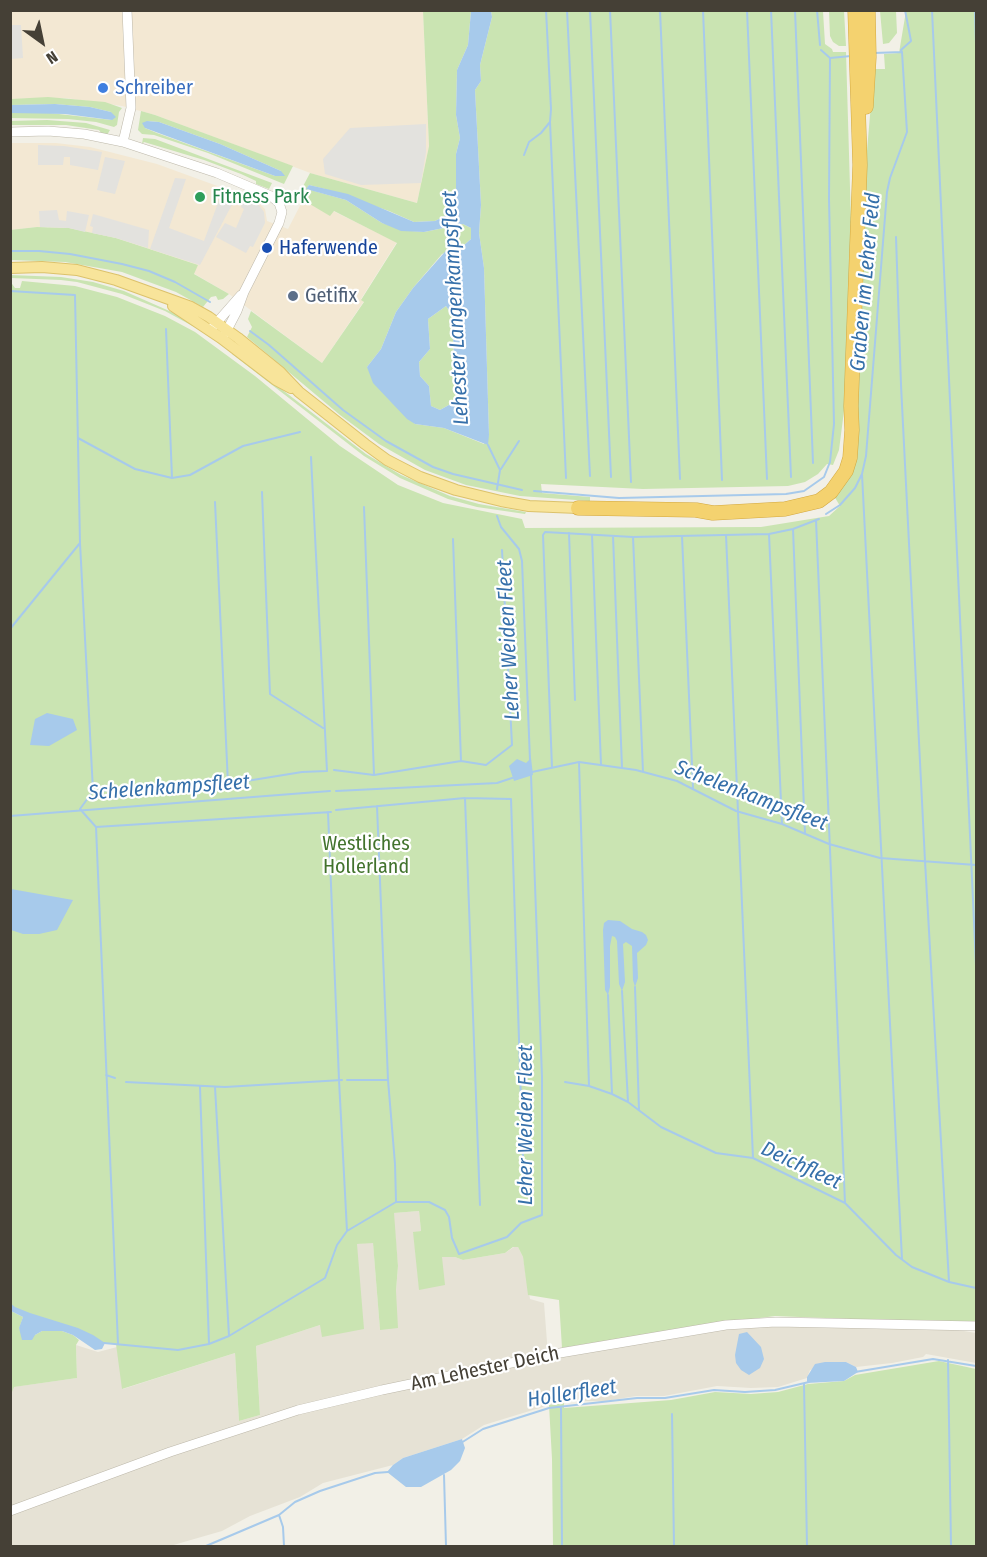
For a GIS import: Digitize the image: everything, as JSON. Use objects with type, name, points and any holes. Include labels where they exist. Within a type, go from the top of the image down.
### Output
[{"type":"highway","points":[[855,10],[863,42]]},
{"type":"highway","points":[[578,508],[696,510],[712,513],[785,509],[819,501],[831,492],[846,471],[850,458],[860,165],[864,132],[863,42],[868,10]]},
{"type":"main road","points":[[10,268],[42,267],[77,270],[153,293],[214,326],[280,372],[299,392],[365,444],[387,460],[420,477],[456,490],[492,499],[529,506],[578,508]]},
{"type":"street","points":[[123,142],[131,108],[126,10]]},
{"type":"street","points":[[10,132],[48,131],[84,134],[123,142],[244,183],[271,196],[279,203],[282,212],[279,223],[225,334]]},
{"type":"street","points":[[214,326],[244,292]]},
{"type":"street","name":"Am Lehester Deich","points":[[10,1511],[170,1452],[298,1410],[554,1354],[726,1325],[776,1322],[976,1326]]},
{"type":"shaded area","points":[[11,11],[423,11],[429,146],[417,203],[313,174],[155,115],[122,106],[66,98],[11,99]]},
{"type":"shaded area","points":[[11,25],[21,25],[23,58],[11,59]]},
{"type":"shaded area","points":[[426,124],[426,152],[421,183],[361,185],[325,174],[323,159],[350,128]]},
{"type":"shaded area","points":[[10,143],[56,143],[90,147],[157,164],[253,199],[265,209],[267,221],[288,229],[303,200],[330,215],[333,211],[397,242],[361,299],[364,301],[322,363],[229,294],[193,273],[198,265],[116,238],[69,228],[37,227],[11,230]]},
{"type":"shaded area","points":[[38,145],[64,146],[102,152],[98,170],[70,165],[70,157],[64,157],[63,165],[38,165]]},
{"type":"shaded area","points":[[105,157],[125,161],[115,194],[97,190]]},
{"type":"shaded area","points":[[175,178],[186,179],[169,228],[204,241],[222,192],[236,197],[200,265],[150,249]]},
{"type":"shaded area","points":[[245,197],[258,204],[264,212],[265,223],[253,247],[250,246],[246,253],[216,237],[225,223],[236,228],[244,209],[241,207]]},
{"type":"shaded area","points":[[57,210],[59,220],[66,221],[67,211],[89,215],[85,232],[69,228],[40,227],[39,211]]},
{"type":"shaded area","points":[[93,214],[149,230],[148,248],[92,233],[93,227],[90,226]]},
{"type":"shaded area","points":[[419,1211],[421,1231],[413,1233],[441,1257],[455,1257],[463,1260],[505,1253],[517,1245],[523,1257],[530,1299],[544,1303],[548,1355],[776,1322],[952,1329],[976,1333],[976,1363],[926,1354],[923,1357],[892,1363],[856,1367],[846,1362],[810,1370],[807,1378],[778,1387],[717,1386],[664,1396],[636,1396],[606,1401],[573,1401],[549,1405],[484,1425],[462,1439],[403,1458],[393,1465],[323,1483],[300,1497],[250,1516],[222,1531],[170,1546],[11,1546],[10,1392],[13,1387],[77,1378],[76,1345],[98,1352],[117,1347],[123,1389],[235,1353],[239,1421],[260,1415],[256,1346],[320,1325],[320,1321],[362,1314],[356,1244],[373,1242],[380,1330],[396,1291],[398,1266],[393,1213]]},
{"type":"green space","points":[[423,11],[471,11],[468,45],[457,70],[456,115],[460,138],[456,154],[456,205],[449,214],[435,221],[414,222],[325,189],[309,185],[307,189],[346,200],[382,223],[412,231],[424,232],[463,224],[471,228],[472,238],[463,246],[442,254],[413,288],[396,312],[381,349],[367,367],[415,424],[444,428],[484,444],[489,435],[484,268],[479,233],[481,205],[475,90],[481,81],[480,65],[492,17],[491,11],[823,11],[825,44],[833,52],[846,52],[851,222],[845,403],[839,450],[833,465],[827,464],[818,474],[805,482],[788,486],[643,489],[541,484],[542,493],[590,497],[590,501],[520,496],[466,485],[425,470],[379,444],[340,415],[247,337],[252,327],[248,319],[251,311],[322,363],[364,302],[361,300],[397,243],[334,211],[330,216],[303,200],[306,195],[300,192],[310,173],[417,203],[429,146]]},
{"type":"green space","points":[[829,11],[844,11],[846,46],[839,46],[830,36]]},
{"type":"green space","points":[[880,11],[896,11],[897,33],[889,43],[883,44]]},
{"type":"green space","name":"Westliches Hollerland","points":[[906,11],[976,11],[976,1324],[775,1316],[562,1348],[559,1300],[528,1295],[523,1257],[518,1247],[513,1247],[505,1253],[463,1260],[455,1257],[442,1257],[445,1285],[419,1290],[413,1232],[421,1231],[419,1211],[394,1213],[398,1266],[396,1291],[398,1328],[380,1330],[373,1243],[357,1244],[364,1329],[322,1337],[320,1325],[256,1346],[260,1415],[239,1421],[235,1353],[122,1389],[116,1344],[98,1342],[11,1307],[10,281],[15,288],[20,288],[22,281],[75,286],[117,297],[165,316],[195,332],[255,376],[340,446],[398,485],[443,503],[522,519],[525,528],[761,527],[829,516],[840,506],[834,496],[857,432],[866,162],[874,69],[885,69],[884,54],[899,53]]},
{"type":"green space","points":[[48,97],[105,102],[122,108],[117,125],[114,127],[96,122],[68,119],[11,118],[10,113],[50,113],[112,120],[111,112],[90,107],[55,104],[11,105],[11,99]]},
{"type":"green space","points":[[141,111],[293,166],[284,184],[208,153],[154,135],[142,134],[138,130]],"holes":[[[147,121],[159,122],[220,144],[281,171],[275,176],[145,128]]]},
{"type":"green space","points":[[47,120],[86,123],[110,130],[107,135],[99,130],[66,125],[11,125],[10,121]]},
{"type":"green space","points":[[143,138],[155,139],[272,183],[269,189],[241,174],[204,160],[144,142],[142,144]]},
{"type":"green space","points":[[37,227],[69,228],[116,238],[198,265],[194,274],[229,294],[218,300],[216,296],[211,297],[203,307],[176,292],[122,272],[65,262],[11,260],[10,230]]},
{"type":"green space","points":[[10,275],[61,277],[93,282],[124,291],[183,317],[228,347],[227,349],[198,329],[165,311],[122,294],[77,282],[11,278]]},
{"type":"green space","points":[[446,306],[452,315],[456,401],[440,410],[431,406],[429,386],[420,376],[419,362],[430,349],[428,319]]},
{"type":"green space","points":[[233,352],[366,454],[401,475],[450,496],[479,504],[526,512],[525,514],[477,507],[448,499],[400,478],[364,456],[232,354]]},
{"type":"green space","points":[[11,1311],[23,1317],[19,1329],[35,1335],[42,1331],[62,1331],[79,1340],[76,1345],[77,1378],[14,1387],[11,1392]]},
{"type":"green space","points":[[939,1361],[976,1369],[976,1546],[553,1546],[549,1405],[564,1403],[564,1408],[671,1400],[715,1392],[751,1394],[778,1392],[808,1384],[844,1381],[855,1375]]},
{"type":"water","points":[[471,11],[491,11],[492,17],[480,65],[481,81],[475,90],[481,205],[479,233],[484,268],[488,445],[444,428],[415,424],[407,419],[373,383],[367,367],[381,349],[396,312],[413,288],[451,245],[463,246],[471,239],[471,228],[463,224],[424,232],[401,231],[382,223],[346,200],[306,189],[309,185],[348,194],[414,222],[435,221],[449,214],[456,205],[456,154],[460,138],[456,115],[457,70],[468,45]],"holes":[[[446,306],[452,315],[456,401],[440,410],[431,406],[429,386],[420,376],[419,362],[430,349],[428,319]]]},
{"type":"water","points":[[55,104],[90,107],[111,112],[116,117],[112,120],[65,114],[11,113],[11,105]]},
{"type":"water","points":[[159,122],[220,144],[281,171],[285,176],[275,176],[145,128],[142,123]]},
{"type":"water","points":[[47,713],[73,719],[77,730],[49,746],[30,745],[35,719]]},
{"type":"water","points":[[531,758],[533,775],[514,781],[509,766],[517,759],[526,763]]},
{"type":"water","points":[[10,889],[73,900],[57,930],[39,934],[23,934],[11,930]]},
{"type":"water","points":[[608,920],[620,921],[642,932],[648,940],[637,953],[638,978],[635,987],[632,946],[626,942],[623,944],[625,982],[622,991],[619,984],[617,941],[612,936],[608,995],[605,990],[603,930],[604,923]]},
{"type":"water","points":[[10,1303],[30,1313],[78,1328],[105,1343],[102,1349],[95,1350],[73,1335],[62,1331],[42,1331],[32,1340],[22,1340],[19,1328],[23,1317],[11,1311]]},
{"type":"water","points":[[747,1332],[761,1347],[764,1359],[760,1368],[749,1375],[736,1363],[735,1355],[739,1334]]},
{"type":"water","points":[[846,1362],[856,1367],[858,1372],[844,1381],[807,1383],[807,1377],[815,1364]]},
{"type":"water","points":[[462,1439],[465,1448],[460,1461],[451,1470],[421,1487],[406,1487],[387,1472],[403,1458]]},
{"type":"waterway","points":[[524,155],[529,142],[550,122],[546,10]]},
{"type":"waterway","points":[[567,10],[590,476]]},
{"type":"waterway","points":[[590,10],[611,477]]},
{"type":"waterway","points":[[610,10],[631,482]]},
{"type":"waterway","points":[[660,10],[680,479]]},
{"type":"waterway","points":[[703,10],[722,480]]},
{"type":"waterway","points":[[747,10],[767,479]]},
{"type":"waterway","points":[[771,10],[791,477]]},
{"type":"waterway","points":[[795,10],[813,463]]},
{"type":"waterway","name":"Graben im Leher Feld","points":[[817,10],[820,45]]},
{"type":"waterway","points":[[902,52],[901,50],[911,41],[905,10]]},
{"type":"waterway","points":[[932,10],[976,965]]},
{"type":"waterway","points":[[975,10],[976,44]]},
{"type":"waterway","name":"Graben im Leher Feld","points":[[821,50],[830,58],[851,56]]},
{"type":"waterway","name":"Graben im Leher Feld","points":[[874,53],[902,52]]},
{"type":"waterway","name":"Graben im Leher Feld","points":[[826,514],[840,505],[855,488],[862,474],[866,456],[887,192],[907,132],[902,52]]},
{"type":"waterway","points":[[534,491],[619,498],[786,494],[804,491],[824,477],[830,462],[834,424],[829,199],[830,58]]},
{"type":"waterway","points":[[550,122],[566,478]]},
{"type":"waterway","points":[[896,237],[901,385],[925,861],[949,1282]]},
{"type":"waterway","name":"Lehester Langenkampsfleet","points":[[10,251],[70,254],[122,264],[149,271],[175,282],[210,302]]},
{"type":"waterway","points":[[10,291],[75,295],[80,543],[93,791],[80,809],[96,827],[118,1344]]},
{"type":"waterway","points":[[166,329],[172,478]]},
{"type":"waterway","name":"Lehester Langenkampsfleet","points":[[250,331],[343,410],[386,441],[433,467],[522,490]]},
{"type":"waterway","points":[[78,438],[135,469],[172,478],[190,475],[243,446],[300,432]]},
{"type":"waterway","points":[[501,469],[519,441]]},
{"type":"waterway","name":"Lehester Langenkampsfleet","points":[[488,445],[500,470],[497,489]]},
{"type":"waterway","points":[[311,457],[327,771]]},
{"type":"waterway","points":[[862,474],[902,1259]]},
{"type":"waterway","points":[[262,492],[270,694],[323,728]]},
{"type":"waterway","points":[[215,502],[228,784]]},
{"type":"waterway","points":[[364,507],[374,775]]},
{"type":"waterway","name":"Leher Weiden Fleet","points":[[497,516],[501,527],[519,549],[522,561],[530,760]]},
{"type":"waterway","name":"Graben im Leher Feld","points":[[552,768],[543,535],[545,532],[633,537],[769,534],[793,529],[819,519]]},
{"type":"waterway","points":[[816,520],[845,1203]]},
{"type":"waterway","points":[[793,529],[805,834]]},
{"type":"waterway","points":[[569,533],[575,700]]},
{"type":"waterway","points":[[769,534],[782,824]]},
{"type":"waterway","points":[[592,535],[601,765]]},
{"type":"waterway","points":[[726,535],[753,1158]]},
{"type":"waterway","points":[[613,536],[622,768]]},
{"type":"waterway","points":[[682,536],[693,788]]},
{"type":"waterway","points":[[633,537],[643,772]]},
{"type":"waterway","points":[[453,539],[461,761]]},
{"type":"waterway","points":[[10,629],[80,543]]},
{"type":"waterway","points":[[334,770],[374,775],[461,761],[486,765],[512,745],[502,550]]},
{"type":"waterway","points":[[579,762],[589,1086]]},
{"type":"waterway","name":"Schelenkampsfleet","points":[[532,772],[579,762],[636,770],[677,781],[736,811],[782,824],[829,844],[880,858],[976,865]]},
{"type":"waterway","points":[[93,791],[228,784],[302,772],[326,771]]},
{"type":"waterway","name":"Leher Weiden Fleet","points":[[104,1343],[178,1350],[209,1344],[229,1336],[325,1278],[337,1245],[347,1231],[396,1202],[429,1202],[445,1210],[449,1217],[452,1238],[459,1254],[507,1237],[521,1223],[542,1215],[542,1077],[531,775]]},
{"type":"waterway","name":"Schelenkampsfleet","points":[[336,791],[497,783],[515,777]]},
{"type":"waterway","name":"Schelenkampsfleet","points":[[10,816],[330,791]]},
{"type":"waterway","points":[[465,798],[480,1205]]},
{"type":"waterway","points":[[336,810],[465,798],[511,799],[524,1190]]},
{"type":"waterway","points":[[377,806],[388,1080],[396,1201]]},
{"type":"waterway","points":[[328,812],[347,1231]]},
{"type":"waterway","points":[[96,827],[331,812]]},
{"type":"waterway","points":[[635,987],[639,1110]]},
{"type":"waterway","points":[[622,991],[628,1102]]},
{"type":"waterway","points":[[608,995],[612,1094]]},
{"type":"waterway","points":[[106,1075],[115,1078]]},
{"type":"waterway","points":[[126,1082],[225,1087],[342,1080]]},
{"type":"waterway","points":[[347,1080],[388,1080]]},
{"type":"waterway","name":"Deichfleet","points":[[565,1082],[589,1086],[612,1094],[628,1102],[661,1127],[716,1153],[753,1158],[845,1203],[896,1255],[912,1267],[949,1282],[976,1288]]},
{"type":"waterway","points":[[200,1087],[209,1344]]},
{"type":"waterway","points":[[215,1087],[229,1336]]},
{"type":"waterway","name":"Hollerfleet","points":[[855,1372],[933,1359],[976,1366]]},
{"type":"waterway","points":[[948,1360],[951,1546]]},
{"type":"waterway","name":"Hollerfleet","points":[[461,1443],[483,1429],[549,1408],[637,1398],[665,1398],[714,1390],[745,1392],[775,1390],[809,1382]]},
{"type":"waterway","points":[[804,1384],[807,1546]]},
{"type":"waterway","points":[[561,1407],[562,1546]]},
{"type":"waterway","points":[[672,1414],[674,1546]]},
{"type":"waterway","name":"Hollerfleet","points":[[206,1546],[279,1515],[295,1502],[320,1491],[375,1473],[388,1472]]},
{"type":"waterway","points":[[444,1475],[446,1546]]},
{"type":"waterway","points":[[279,1515],[283,1527],[284,1546]]},
{"type":"place","name":"Schreiber","points":[[103,88]]},
{"type":"place","name":"Fitness Park","points":[[200,197]]},
{"type":"place","name":"Haferwende","points":[[267,248]]},
{"type":"place","name":"Getifix","points":[[293,296]]}]
